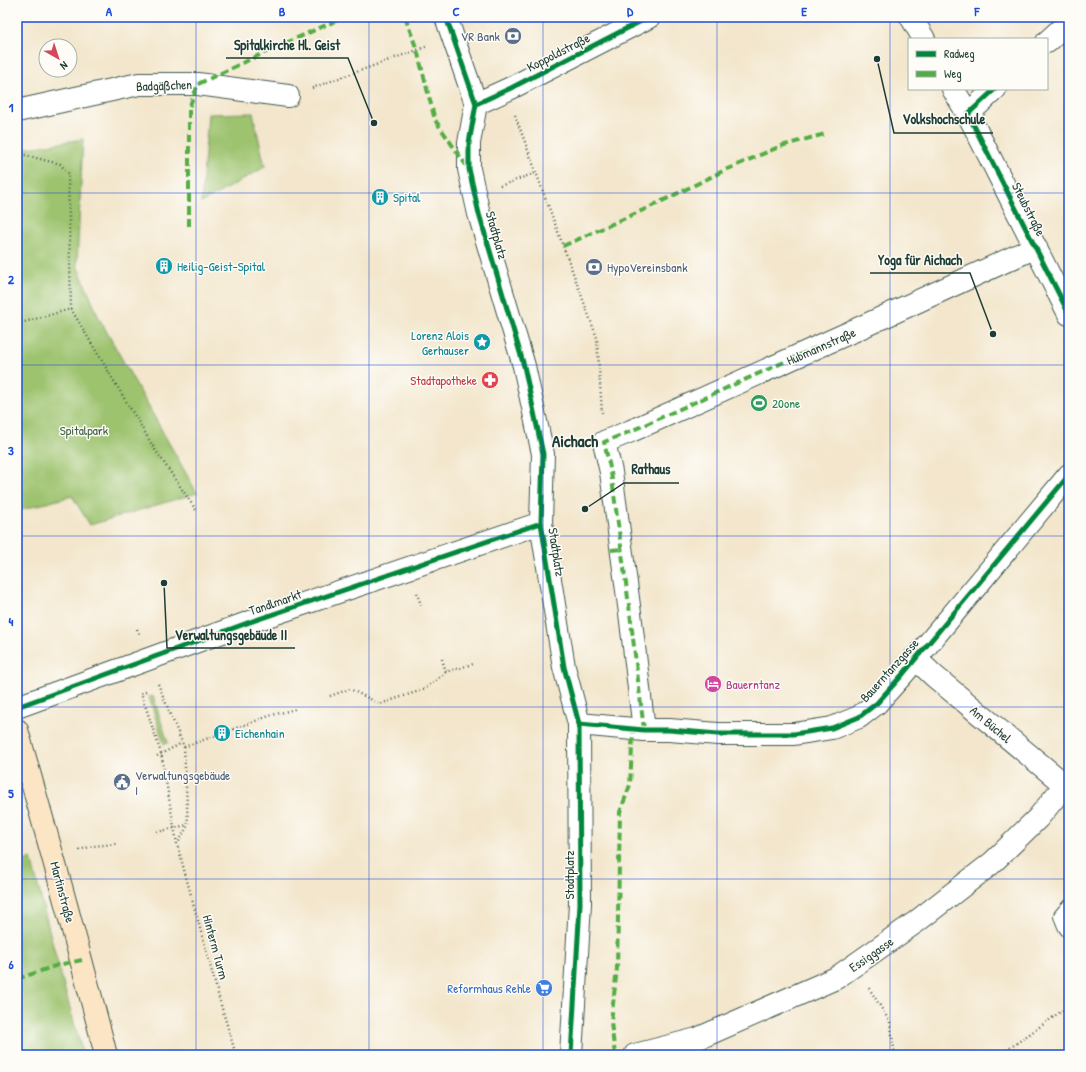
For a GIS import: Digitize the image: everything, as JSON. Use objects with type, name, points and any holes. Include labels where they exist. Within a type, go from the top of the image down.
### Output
[{"type":"main road","name":"Martinstraße","points":[[17,730],[78,946],[106,1055]]},
{"type":"street","points":[[446,17],[476,104]]},
{"type":"street","name":"Koppoldstraße","points":[[476,104],[649,17]]},
{"type":"street","points":[[911,17],[923,38]]},
{"type":"street","points":[[1048,41],[1069,22]]},
{"type":"street","name":"Badgäßchen","points":[[17,111],[139,84],[198,84],[288,96]]},
{"type":"street","name":"Steubstraße","points":[[954,90],[968,114],[1069,314]]},
{"type":"street","points":[[968,114],[994,90]]},
{"type":"street","name":"Stadtplatz","points":[[476,104],[469,143],[469,169],[481,222],[524,366],[543,454],[541,523],[564,668],[579,724],[580,904],[570,1055]]},
{"type":"street","name":"Hubmannstraße","points":[[604,442],[853,331],[1036,247]]},
{"type":"street","points":[[604,442],[611,472],[616,549],[630,613],[644,730]]},
{"type":"street","name":"Bauerntanzgasse","points":[[579,724],[644,730],[669,730],[718,734],[794,734],[832,728],[859,717],[877,703],[903,674],[1069,475]]},
{"type":"street","name":"Tandlmarkt","points":[[17,707],[250,622],[541,523]]},
{"type":"street","name":"Am Büchel","points":[[915,658],[934,676],[1067,786]]},
{"type":"street","name":"Essiggasse","points":[[635,1055],[697,1039],[836,978],[916,922],[992,863],[1038,818],[1067,786]]},
{"type":"lane","points":[[1069,908],[1062,916],[1069,930]]},
{"type":"path","points":[[288,96],[452,38]]},
{"type":"path","points":[[506,90],[597,338],[604,442]]},
{"type":"path","points":[[17,153],[60,164],[68,173],[71,309],[154,448],[196,510]]},
{"type":"path","points":[[475,196],[536,173]]},
{"type":"path","points":[[17,324],[71,309]]},
{"type":"path","points":[[136,629],[184,747],[188,825],[177,844]]},
{"type":"path","points":[[442,659],[446,672]]},
{"type":"path","points":[[330,696],[350,689],[380,704],[424,689],[446,672],[473,664]]},
{"type":"path","points":[[153,688],[158,685]]},
{"type":"path","points":[[184,747],[269,716],[295,709]]},
{"type":"path","points":[[157,756],[182,743]]},
{"type":"path","points":[[157,832],[188,825]]},
{"type":"path","points":[[86,848],[116,844]]},
{"type":"path","points":[[855,965],[890,1022],[895,1055]]},
{"type":"path","points":[[1000,1055],[1069,1006]]},
{"type":"green space","points":[[253,113],[265,167],[201,203],[208,114]]},
{"type":"green space","name":"Spitalpark","points":[[83,139],[77,265],[99,318],[197,493],[90,525],[72,496],[17,511],[17,150]]},
{"type":"green space","points":[[153,696],[168,743],[164,744],[149,697]]},
{"type":"green space","points":[[31,858],[58,965],[83,1055],[17,1055],[17,864]]},
{"type":"marked path","points":[[189,226],[189,108],[198,84],[344,17]]},
{"type":"marked path","points":[[405,17],[417,50],[435,120],[468,168]]},
{"type":"marked path","points":[[563,246],[652,206],[723,171],[781,146],[825,134]]},
{"type":"marked path","points":[[644,730],[611,472],[604,442],[853,331]]},
{"type":"marked path","points":[[611,550],[621,549]]},
{"type":"marked path","points":[[615,1055],[611,1022],[617,968],[620,812],[630,785],[633,729]]},
{"type":"marked path","points":[[17,979],[58,965],[82,960]]},
{"type":"cycle path","points":[[446,17],[476,104],[469,143],[469,169],[479,214],[524,366],[543,454],[541,523],[564,667],[579,724],[580,904],[571,1055]]},
{"type":"cycle path","points":[[476,104],[511,88],[649,17]]},
{"type":"cycle path","points":[[994,90],[968,114],[1069,314]]},
{"type":"cycle path","points":[[579,724],[644,730],[669,730],[718,734],[794,734],[832,728],[859,717],[877,703],[903,674],[1069,475]]},
{"type":"cycle path","points":[[17,707],[250,622],[541,523]]},
{"type":"place","name":"VR Bank","points":[[513,36]]},
{"type":"place","name":"Volkshochschule","points":[[877,59]]},
{"type":"place","name":"Spitalkirche Hl. Geist","points":[[374,123]]},
{"type":"place","name":"Spital","points":[[380,197]]},
{"type":"place","name":"Heilig-Geist-Spital","points":[[164,266]]},
{"type":"place","name":"HypoVereinsbank","points":[[594,267]]},
{"type":"place","name":"Yoga für Aichach","points":[[993,334]]},
{"type":"place","name":"Lorenz Alois Gerhauser","points":[[482,342]]},
{"type":"place","name":"Stadtapotheke","points":[[490,380]]},
{"type":"place","name":"20one","points":[[759,403]]},
{"type":"place","name":"Rathaus","points":[[585,509]]},
{"type":"place","name":"Verwaltungsgebäude II","points":[[164,583]]},
{"type":"place","name":"Bauerntanz","points":[[713,684]]},
{"type":"place","name":"Eichenhain","points":[[222,733]]},
{"type":"place","name":"Verwaltungsgebäude I","points":[[122,782]]},
{"type":"place","name":"Reformhaus Rehle","points":[[544,988]]},
{"type":"district","name":"Aichach","points":[[575,441]]}]
